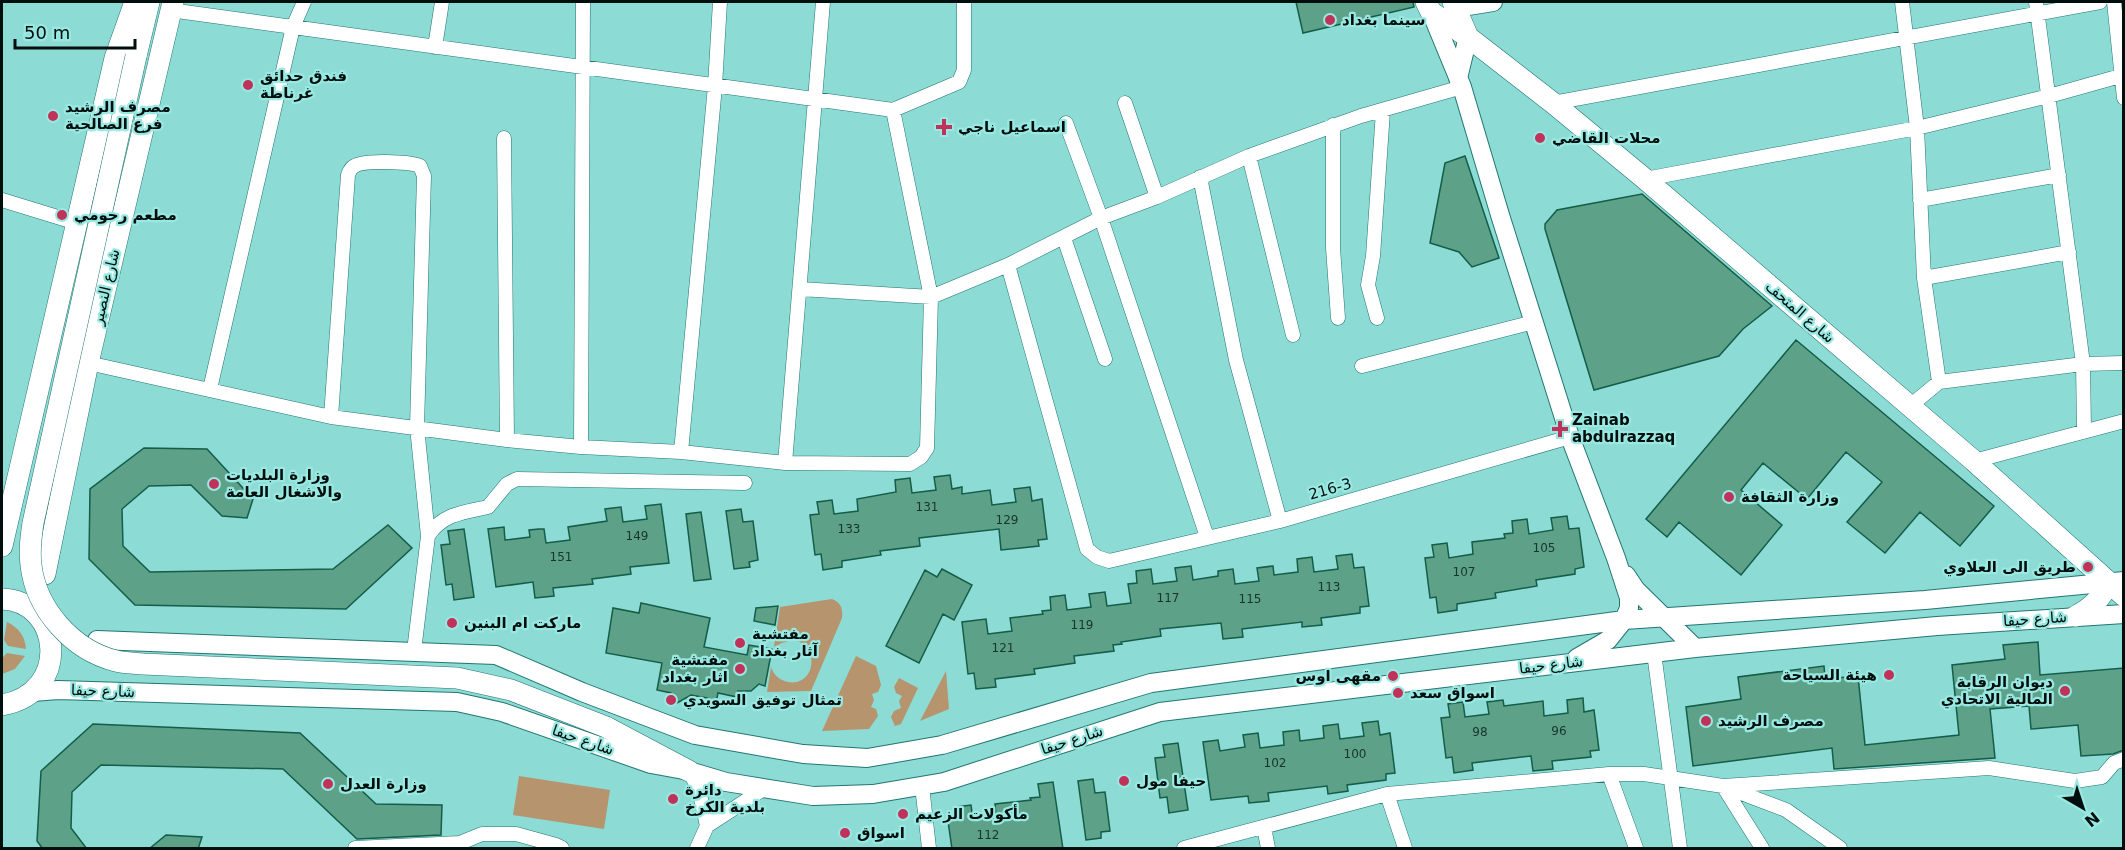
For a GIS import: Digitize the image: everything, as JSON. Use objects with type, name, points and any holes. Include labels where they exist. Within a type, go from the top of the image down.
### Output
[{"type":"main road","points":[[2,546],[115,58],[135,2]]},
{"type":"main road","points":[[149,2],[33,523],[30,547],[31,566],[40,596],[54,619],[71,637],[87,648],[117,661],[456,678],[511,690],[606,728],[689,771]]},
{"type":"main road","points":[[1454,4],[1493,2]]},
{"type":"main road","name":"شارع المتحف","points":[[1454,4],[1468,37]]},
{"type":"main road","name":"شارع النصیر","points":[[45,574],[172,6]]},
{"type":"main road","name":"شارع المتحف","points":[[1429,7],[1645,178],[2119,586]]},
{"type":"main road","name":"شارع المتحف","points":[[1429,7],[1460,82],[1570,437],[1629,598],[1629,608],[1624,620]]},
{"type":"main road","points":[[1460,82],[1468,37]]},
{"type":"main road","points":[[1616,558],[1636,590],[1695,648]]},
{"type":"main road","points":[[2076,616],[2093,606],[2105,591],[2119,586]]},
{"type":"main road","name":"شارع حيفا","points":[[97,640],[496,655],[582,692],[695,735],[803,754],[867,758],[942,746],[1151,683],[1624,620],[2119,586]]},
{"type":"main road","points":[[2,720],[18,700],[44,680],[50,664],[49,632],[39,617],[17,600]]},
{"type":"main road","name":"شارع حيفا","points":[[18,700],[58,690],[457,702],[502,712],[651,764],[689,771],[726,782],[813,796],[873,794],[944,782],[1160,712],[1695,648],[1937,626],[2124,614]]},
{"type":"main road","points":[[1568,663],[1608,640],[1624,620]]},
{"type":"main road","points":[[175,643],[165,652],[160,665],[162,679],[170,690],[176,693]]},
{"type":"street","points":[[210,389],[293,27],[304,2]]},
{"type":"street","points":[[435,47],[442,2]]},
{"type":"street","points":[[581,447],[583,2]]},
{"type":"street","points":[[681,452],[715,86],[720,2]]},
{"type":"street","points":[[786,463],[823,2]]},
{"type":"street","points":[[172,6],[293,27],[892,111],[959,81],[964,70],[964,2]]},
{"type":"street","points":[[1902,2],[1917,129],[1924,278],[1939,382]]},
{"type":"street","points":[[1553,103],[1906,39],[2037,8],[2100,2]]},
{"type":"street","points":[[2114,2],[2124,98]]},
{"type":"street","points":[[2037,8],[2083,364],[2084,430]]},
{"type":"street","points":[[1645,178],[1917,129],[2122,75]]},
{"type":"street","points":[[800,289],[932,297],[1008,265],[1101,218],[1157,197],[1249,156],[1334,125],[1383,111],[1460,82]]},
{"type":"street","points":[[1125,103],[1157,197]]},
{"type":"street","points":[[93,364],[331,417],[507,440],[581,447],[681,452],[786,463],[910,464],[921,457],[927,448],[932,297],[892,111]]},
{"type":"street","points":[[1377,318],[1368,285],[1373,256],[1383,111]]},
{"type":"street","points":[[1066,123],[1101,218],[1207,537]]},
{"type":"street","points":[[1334,125],[1333,248],[1338,318]]},
{"type":"street","points":[[504,138],[507,440]]},
{"type":"street","points":[[1249,156],[1293,336]]},
{"type":"street","points":[[331,417],[348,175],[352,167],[362,163],[412,163],[420,166],[424,176],[417,427],[428,536],[414,651]]},
{"type":"street","points":[[1920,200],[2059,175]]},
{"type":"street","points":[[1200,177],[1236,360],[1280,521]]},
{"type":"street","points":[[2,200],[77,223]]},
{"type":"street","points":[[1064,238],[1106,359]]},
{"type":"street","points":[[1924,278],[2069,252]]},
{"type":"street","name":"216-3","points":[[1008,265],[1087,549],[1097,557],[1109,561],[1280,521],[1570,437]]},
{"type":"street","points":[[1362,366],[1534,322]]},
{"type":"street","points":[[1909,407],[1939,382],[2083,364],[2124,363]]},
{"type":"street","points":[[1974,461],[2124,421]]},
{"type":"street","points":[[428,536],[434,526],[456,513],[488,507],[507,484],[517,479],[745,483]]},
{"type":"street","points":[[1654,653],[1680,849]]},
{"type":"street","points":[[1723,786],[1989,768],[2023,772],[2050,779],[2083,781],[2102,777],[2115,763],[2124,759]]},
{"type":"street","points":[[689,771],[699,790],[707,826]]},
{"type":"street","points":[[1609,774],[1636,849]]},
{"type":"street","points":[[1184,849],[1387,794],[1609,774],[1644,774],[1723,786],[1786,810],[1838,848]]},
{"type":"street","points":[[922,786],[929,849]]},
{"type":"street","points":[[1723,786],[1762,849]]},
{"type":"street","points":[[697,849],[707,826],[765,788]]},
{"type":"street","points":[[1387,794],[1405,849]]},
{"type":"street","points":[[1264,827],[1268,849]]},
{"type":"street","points":[[355,849],[460,843],[483,834],[516,834],[556,845],[562,849]]},
{"type":"shaded area","points":[[832,599],[841,606],[842,618],[811,691],[767,692],[771,667],[777,677],[788,682],[800,681],[807,675],[811,666],[811,657],[807,648],[800,642],[789,641],[774,647],[780,607]]},
{"type":"shaded area","points":[[7,622],[21,633],[26,649],[8,646],[4,640]]},
{"type":"shaded area","points":[[7,653],[25,656],[15,669],[2,674],[2,658]]},
{"type":"shaded area","points":[[856,656],[876,666],[881,685],[878,692],[872,694],[874,700],[871,707],[876,709],[878,716],[869,729],[822,731]]},
{"type":"shaded area","points":[[946,671],[949,709],[920,721]]},
{"type":"shaded area","points":[[899,678],[918,688],[901,724],[895,726],[891,717],[894,711],[901,708],[899,701],[902,696],[896,693],[894,687]]},
{"type":"shaded area","points":[[519,776],[610,790],[604,829],[513,815]]},
{"type":"building","name":"سينما بغداد","points":[[1296,2],[1413,2],[1414,7],[1303,33]]},
{"type":"building","points":[[1465,156],[1499,258],[1472,267],[1459,252],[1430,243],[1445,163]]},
{"type":"building","points":[[1642,194],[1772,306],[1743,329],[1719,356],[1594,390],[1545,224],[1557,210]]},
{"type":"building","points":[[1796,340],[1994,506],[1960,546],[1920,512],[1885,553],[1847,522],[1882,482],[1846,452],[1807,499],[1763,463],[1741,490],[1782,525],[1741,575],[1679,522],[1667,537],[1646,519]]},
{"type":"building","points":[[144,448],[207,449],[253,499],[247,518],[222,516],[191,485],[149,486],[122,509],[123,546],[150,572],[333,569],[388,525],[412,548],[346,609],[135,605],[89,559],[90,489]]},
{"type":"building","points":[[950,475],[952,489],[962,487],[962,494],[990,490],[992,505],[1016,502],[1014,489],[1030,487],[1032,501],[1042,499],[1047,539],[1038,540],[1039,546],[1001,550],[999,529],[919,538],[920,546],[880,551],[881,555],[842,561],[842,567],[823,570],[821,554],[815,555],[810,515],[819,514],[817,502],[832,500],[834,514],[858,511],[857,499],[896,492],[895,480],[910,478],[912,493],[936,490],[934,477]]},
{"type":"building","points":[[661,504],[669,563],[630,567],[631,574],[592,579],[593,584],[553,588],[554,596],[535,598],[533,582],[496,587],[488,529],[504,527],[505,540],[530,537],[529,530],[544,529],[546,543],[570,540],[568,527],[607,521],[605,509],[621,507],[623,522],[647,519],[645,506]]},
{"type":"building","points":[[741,509],[743,522],[753,521],[758,560],[749,562],[750,567],[734,569],[726,511]]},
{"type":"building","points":[[701,512],[711,579],[694,581],[686,514]]},
{"type":"building","points":[[1567,516],[1569,529],[1579,528],[1584,567],[1575,569],[1575,574],[1536,580],[1537,586],[1495,593],[1496,598],[1457,604],[1457,610],[1438,613],[1436,597],[1430,598],[1425,558],[1434,557],[1432,545],[1447,543],[1449,558],[1473,554],[1472,542],[1505,538],[1504,534],[1513,533],[1512,521],[1527,519],[1529,534],[1553,530],[1551,518]]},
{"type":"building","points":[[464,529],[474,597],[454,600],[452,584],[446,585],[441,545],[450,544],[448,531]]},
{"type":"building","points":[[1352,554],[1354,568],[1364,567],[1369,606],[1360,607],[1360,613],[1321,618],[1322,625],[1302,627],[1302,622],[1242,629],[1243,637],[1223,639],[1221,623],[1160,629],[1161,636],[1121,642],[1122,644],[1113,645],[1114,651],[1074,656],[1075,663],[1034,669],[1035,674],[995,679],[996,687],[976,689],[974,673],[968,674],[962,622],[986,619],[988,634],[1012,631],[1010,618],[1043,614],[1042,611],[1051,610],[1050,597],[1065,595],[1067,610],[1091,607],[1089,594],[1105,592],[1107,606],[1131,603],[1128,584],[1137,583],[1136,571],[1151,569],[1153,584],[1177,581],[1175,568],[1191,566],[1193,580],[1218,576],[1218,571],[1233,569],[1235,584],[1259,581],[1257,568],[1273,566],[1274,575],[1298,572],[1297,559],[1312,557],[1314,572],[1338,569],[1336,556]]},
{"type":"building","points":[[942,569],[972,585],[954,620],[943,614],[919,663],[886,646],[925,570],[937,577]]},
{"type":"building","points":[[641,603],[710,618],[704,647],[747,655],[749,645],[772,649],[765,686],[759,684],[751,691],[738,691],[737,697],[718,693],[715,708],[707,698],[691,695],[677,703],[671,693],[657,690],[662,663],[606,653],[613,608],[639,613]]},
{"type":"building","points":[[778,606],[775,625],[754,621],[756,608]]},
{"type":"building","points":[[2038,642],[2040,675],[2124,668],[2124,750],[2113,754],[2081,756],[2078,725],[2031,729],[2029,706],[1990,709],[1995,758],[1834,769],[1832,748],[1693,766],[1686,707],[1741,699],[1738,677],[1824,666],[1825,679],[1858,676],[1865,745],[1959,735],[1952,665],[2005,659],[2003,645]]},
{"type":"building","points":[[1583,698],[1584,712],[1594,710],[1599,750],[1590,751],[1591,757],[1552,761],[1553,769],[1533,771],[1531,756],[1472,763],[1473,770],[1454,773],[1452,757],[1446,758],[1441,718],[1450,717],[1448,704],[1463,702],[1465,717],[1489,714],[1487,702],[1503,700],[1504,706],[1543,701],[1544,716],[1568,713],[1567,700]]},
{"type":"building","points":[[1378,721],[1380,735],[1390,733],[1395,773],[1386,774],[1386,780],[1347,785],[1348,791],[1328,794],[1327,786],[1268,793],[1269,801],[1249,803],[1248,796],[1211,800],[1203,742],[1218,740],[1220,751],[1245,747],[1243,735],[1258,733],[1260,748],[1284,745],[1283,732],[1299,730],[1300,741],[1324,738],[1323,726],[1338,724],[1340,739],[1364,736],[1362,723]]},
{"type":"building","name":"وزارة العدل","points":[[93,724],[300,733],[376,804],[442,805],[441,835],[357,839],[283,769],[101,765],[72,792],[71,828],[87,849],[43,849],[37,841],[41,771]]},
{"type":"building","points":[[1178,743],[1188,810],[1169,813],[1167,797],[1160,798],[1155,758],[1165,757],[1163,745]]},
{"type":"building","points":[[1093,779],[1095,793],[1105,792],[1110,831],[1101,832],[1101,838],[1086,840],[1078,781]]},
{"type":"building","points":[[1053,782],[1063,849],[952,849],[948,821],[957,819],[956,807],[971,805],[973,820],[996,817],[995,804],[1040,797],[1038,784]]},
{"type":"building","points":[[166,835],[202,837],[198,849],[149,849]]},
{"type":"place","name":"سينما بغداد","points":[[1330,20]]},
{"type":"place","name":"فندق حدائق غرناطة","points":[[248,85]]},
{"type":"place","name":"مصرف الرشيد فرع الصالحية","points":[[53,116]]},
{"type":"place","name":"اسماعيل ناجي","points":[[944,127]]},
{"type":"place","name":"محلات القاضي","points":[[1540,138]]},
{"type":"place","name":"مطعم رحومي","points":[[62,215]]},
{"type":"place","name":"Zainab abdulrazzaq","points":[[1560,429]]},
{"type":"place","name":"وزارة البلديات والاشغال العامة","points":[[214,484]]},
{"type":"place","name":"وزارة الثقافة","points":[[1729,497]]},
{"type":"place","name":"طريق الى العلاوي","points":[[2088,567]]},
{"type":"place","name":"ماركت ام البنين","points":[[452,623]]},
{"type":"place","name":"مفتشية آثار بغداد","points":[[740,643]]},
{"type":"place","name":"مفتشية اثار بغداد","points":[[740,669]]},
{"type":"place","name":"هيئة السياحة","points":[[1889,675]]},
{"type":"place","name":"مقهى اوس","points":[[1393,676]]},
{"type":"place","name":"ديوان الرقابة المالية الاتحادي","points":[[2065,691]]},
{"type":"place","name":"اسواق سعد","points":[[1398,693]]},
{"type":"place","name":"تمثال توفيق السويدي","points":[[671,700]]},
{"type":"place","name":"مصرف الرشيد","points":[[1706,721]]},
{"type":"place","name":"حيفا مول","points":[[1124,781]]},
{"type":"place","name":"وزارة العدل","points":[[328,784]]},
{"type":"place","name":"دائرة بلدية الكرخ","points":[[673,799]]},
{"type":"place","name":"مأكولات الزعيم","points":[[903,814]]},
{"type":"place","name":"اسواق","points":[[845,833]]}]
